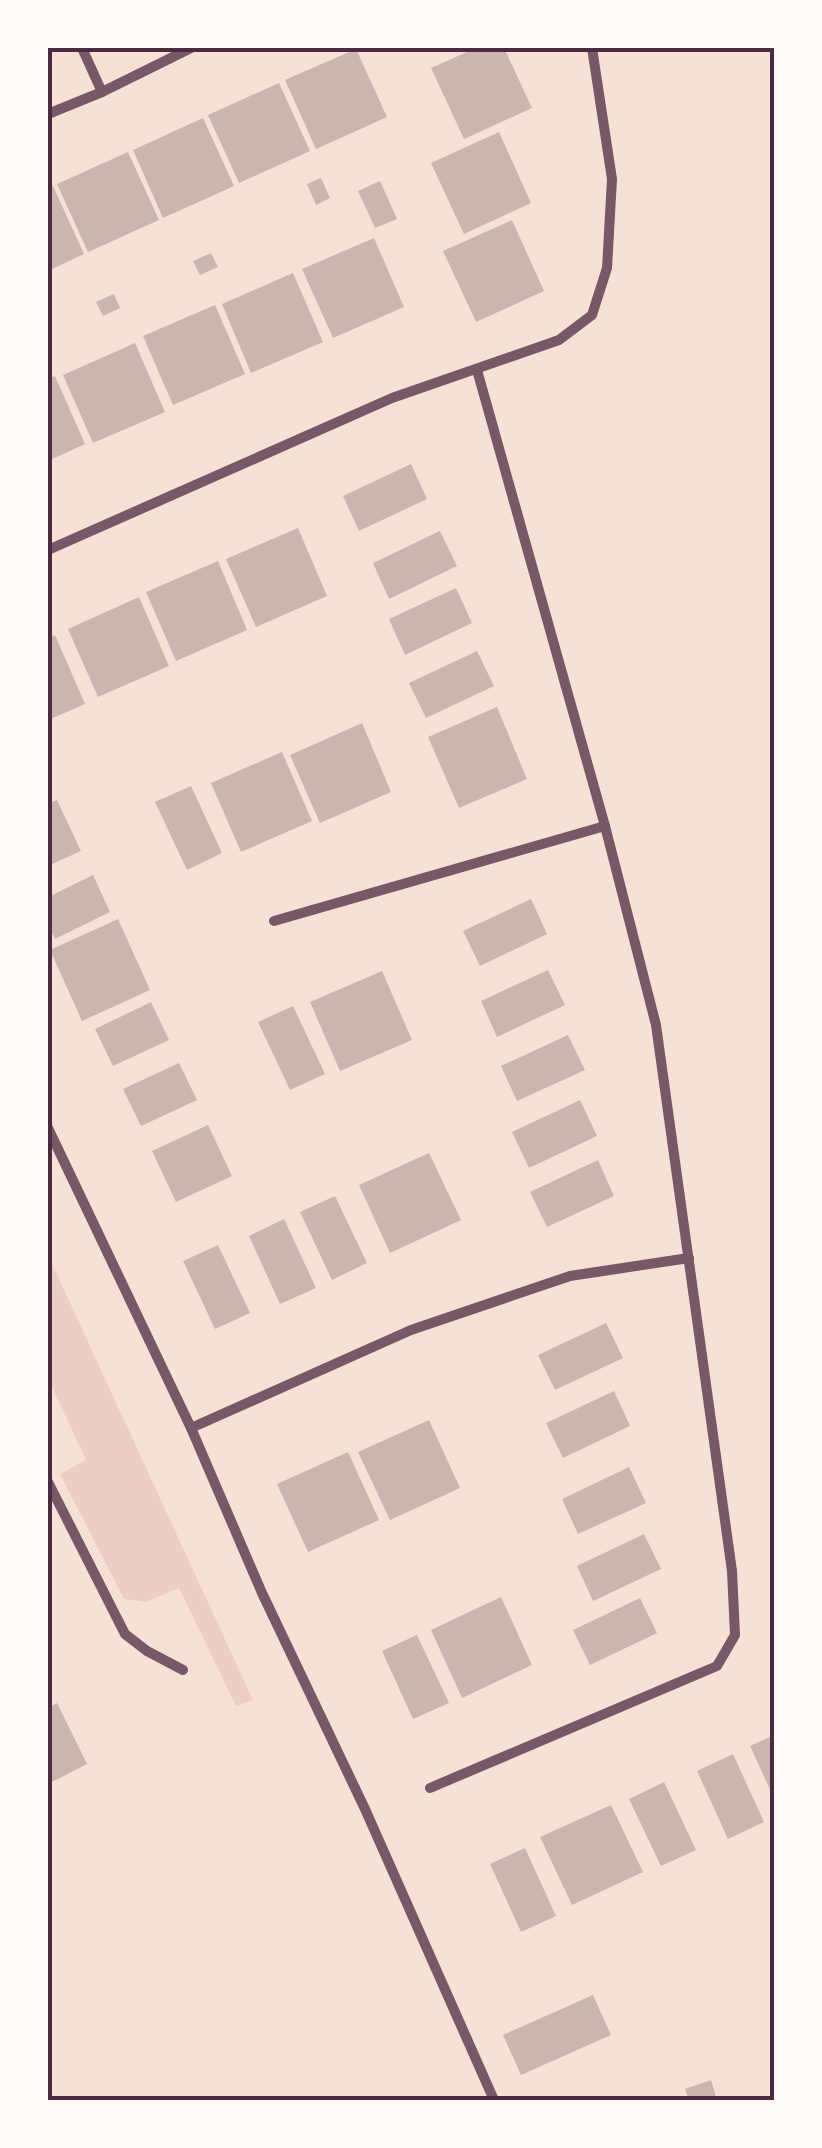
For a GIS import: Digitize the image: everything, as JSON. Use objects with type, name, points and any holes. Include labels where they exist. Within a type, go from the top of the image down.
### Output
[{"type":"street","points":[[82,48],[102,92]]},
{"type":"street","points":[[48,114],[190,48]]},
{"type":"street","points":[[48,550],[392,398],[560,340],[592,315],[608,268],[612,179],[592,48]]},
{"type":"street","points":[[430,1788],[717,1666],[735,1635],[732,1571],[656,1025],[605,826],[477,370]]},
{"type":"street","points":[[274,922],[605,826]]},
{"type":"street","points":[[48,1128],[191,1428],[262,1593],[365,1810],[494,2100]]},
{"type":"street","points":[[191,1428],[411,1330],[570,1276],[688,1258]]},
{"type":"street","points":[[48,1482],[125,1634],[147,1651],[184,1670]]},
{"type":"shaded area","points":[[48,1255],[253,1700],[236,1706],[179,1588],[146,1602],[124,1599],[60,1474],[86,1460],[52,1387],[48,1389]]},
{"type":"building","points":[[476,48],[504,48],[532,108],[464,139],[431,68]]},
{"type":"building","points":[[356,49],[387,117],[316,149],[285,80]]},
{"type":"building","points":[[279,83],[310,151],[239,183],[208,115]]},
{"type":"building","points":[[203,118],[234,186],[163,218],[133,150]]},
{"type":"building","points":[[499,132],[531,203],[464,234],[431,163]]},
{"type":"building","points":[[128,152],[159,220],[88,252],[57,184]]},
{"type":"building","points":[[321,178],[330,198],[316,205],[307,184]]},
{"type":"building","points":[[380,181],[397,219],[375,228],[358,191]]},
{"type":"building","points":[[53,186],[84,254],[48,271],[48,189]]},
{"type":"building","points":[[512,220],[544,291],[476,322],[443,251]]},
{"type":"building","points":[[374,238],[404,307],[333,338],[302,269]]},
{"type":"building","points":[[211,253],[218,267],[200,275],[193,261]]},
{"type":"building","points":[[293,273],[323,342],[251,373],[222,304]]},
{"type":"building","points":[[114,294],[120,308],[103,316],[96,302]]},
{"type":"building","points":[[215,305],[245,374],[173,405],[143,336]]},
{"type":"building","points":[[135,343],[165,412],[93,443],[63,375]]},
{"type":"building","points":[[55,376],[85,444],[48,461],[48,379]]},
{"type":"building","points":[[411,464],[427,499],[359,531],[343,496]]},
{"type":"building","points":[[298,528],[327,596],[256,627],[226,559]]},
{"type":"building","points":[[440,531],[457,566],[389,599],[373,563]]},
{"type":"building","points":[[218,561],[247,630],[176,661],[146,592]]},
{"type":"building","points":[[456,588],[472,623],[405,655],[389,619]]},
{"type":"building","points":[[139,597],[169,666],[98,697],[68,629]]},
{"type":"building","points":[[55,635],[85,704],[48,720],[48,639]]},
{"type":"building","points":[[477,651],[494,686],[426,718],[409,683]]},
{"type":"building","points":[[497,707],[527,779],[459,808],[428,737]]},
{"type":"building","points":[[362,723],[391,792],[320,823],[290,755]]},
{"type":"building","points":[[282,752],[312,821],[241,852],[211,783]]},
{"type":"building","points":[[191,786],[222,853],[187,870],[155,802]]},
{"type":"building","points":[[57,800],[81,851],[48,866],[48,804]]},
{"type":"building","points":[[93,875],[110,912],[55,939],[48,924],[48,897]]},
{"type":"building","points":[[531,899],[547,934],[480,966],[463,931]]},
{"type":"building","points":[[118,919],[150,990],[82,1021],[50,950]]},
{"type":"building","points":[[548,970],[565,1005],[497,1037],[481,1001]]},
{"type":"building","points":[[382,971],[412,1040],[340,1071],[310,1002]]},
{"type":"building","points":[[151,1002],[169,1040],[113,1066],[95,1029]]},
{"type":"building","points":[[293,1006],[325,1074],[290,1090],[258,1022]]},
{"type":"building","points":[[568,1035],[585,1070],[517,1101],[501,1066]]},
{"type":"building","points":[[179,1063],[197,1100],[141,1126],[123,1089]]},
{"type":"building","points":[[580,1100],[597,1136],[529,1168],[512,1132]]},
{"type":"building","points":[[208,1125],[232,1176],[176,1202],[152,1151]]},
{"type":"building","points":[[429,1153],[461,1220],[390,1253],[359,1185]]},
{"type":"building","points":[[598,1160],[614,1196],[547,1227],[530,1192]]},
{"type":"building","points":[[335,1196],[367,1263],[332,1280],[300,1212]]},
{"type":"building","points":[[284,1219],[316,1288],[280,1304],[249,1236]]},
{"type":"building","points":[[218,1245],[250,1313],[215,1329],[183,1261]]},
{"type":"building","points":[[606,1323],[623,1358],[555,1390],[538,1355]]},
{"type":"building","points":[[614,1391],[630,1426],[563,1458],[546,1423]]},
{"type":"building","points":[[429,1420],[460,1488],[390,1520],[358,1452]]},
{"type":"building","points":[[348,1452],[379,1520],[308,1552],[277,1484]]},
{"type":"building","points":[[629,1467],[646,1503],[578,1534],[562,1499]]},
{"type":"building","points":[[644,1534],[661,1569],[593,1601],[577,1566]]},
{"type":"building","points":[[501,1597],[532,1665],[462,1698],[431,1630]]},
{"type":"building","points":[[640,1598],[657,1633],[590,1665],[573,1630]]},
{"type":"building","points":[[417,1635],[449,1703],[413,1719],[382,1651]]},
{"type":"building","points":[[57,1703],[87,1764],[48,1784],[48,1708]]},
{"type":"building","points":[[774,1735],[774,1798],[750,1746]]},
{"type":"building","points":[[733,1754],[764,1822],[728,1839],[697,1771]]},
{"type":"building","points":[[664,1782],[696,1850],[661,1866],[629,1799]]},
{"type":"building","points":[[611,1805],[643,1872],[572,1905],[540,1837]]},
{"type":"building","points":[[525,1848],[556,1916],[521,1932],[490,1864]]},
{"type":"building","points":[[593,1995],[611,2035],[521,2075],[503,2035]]},
{"type":"building","points":[[711,2080],[717,2100],[689,2100],[685,2089]]}]
